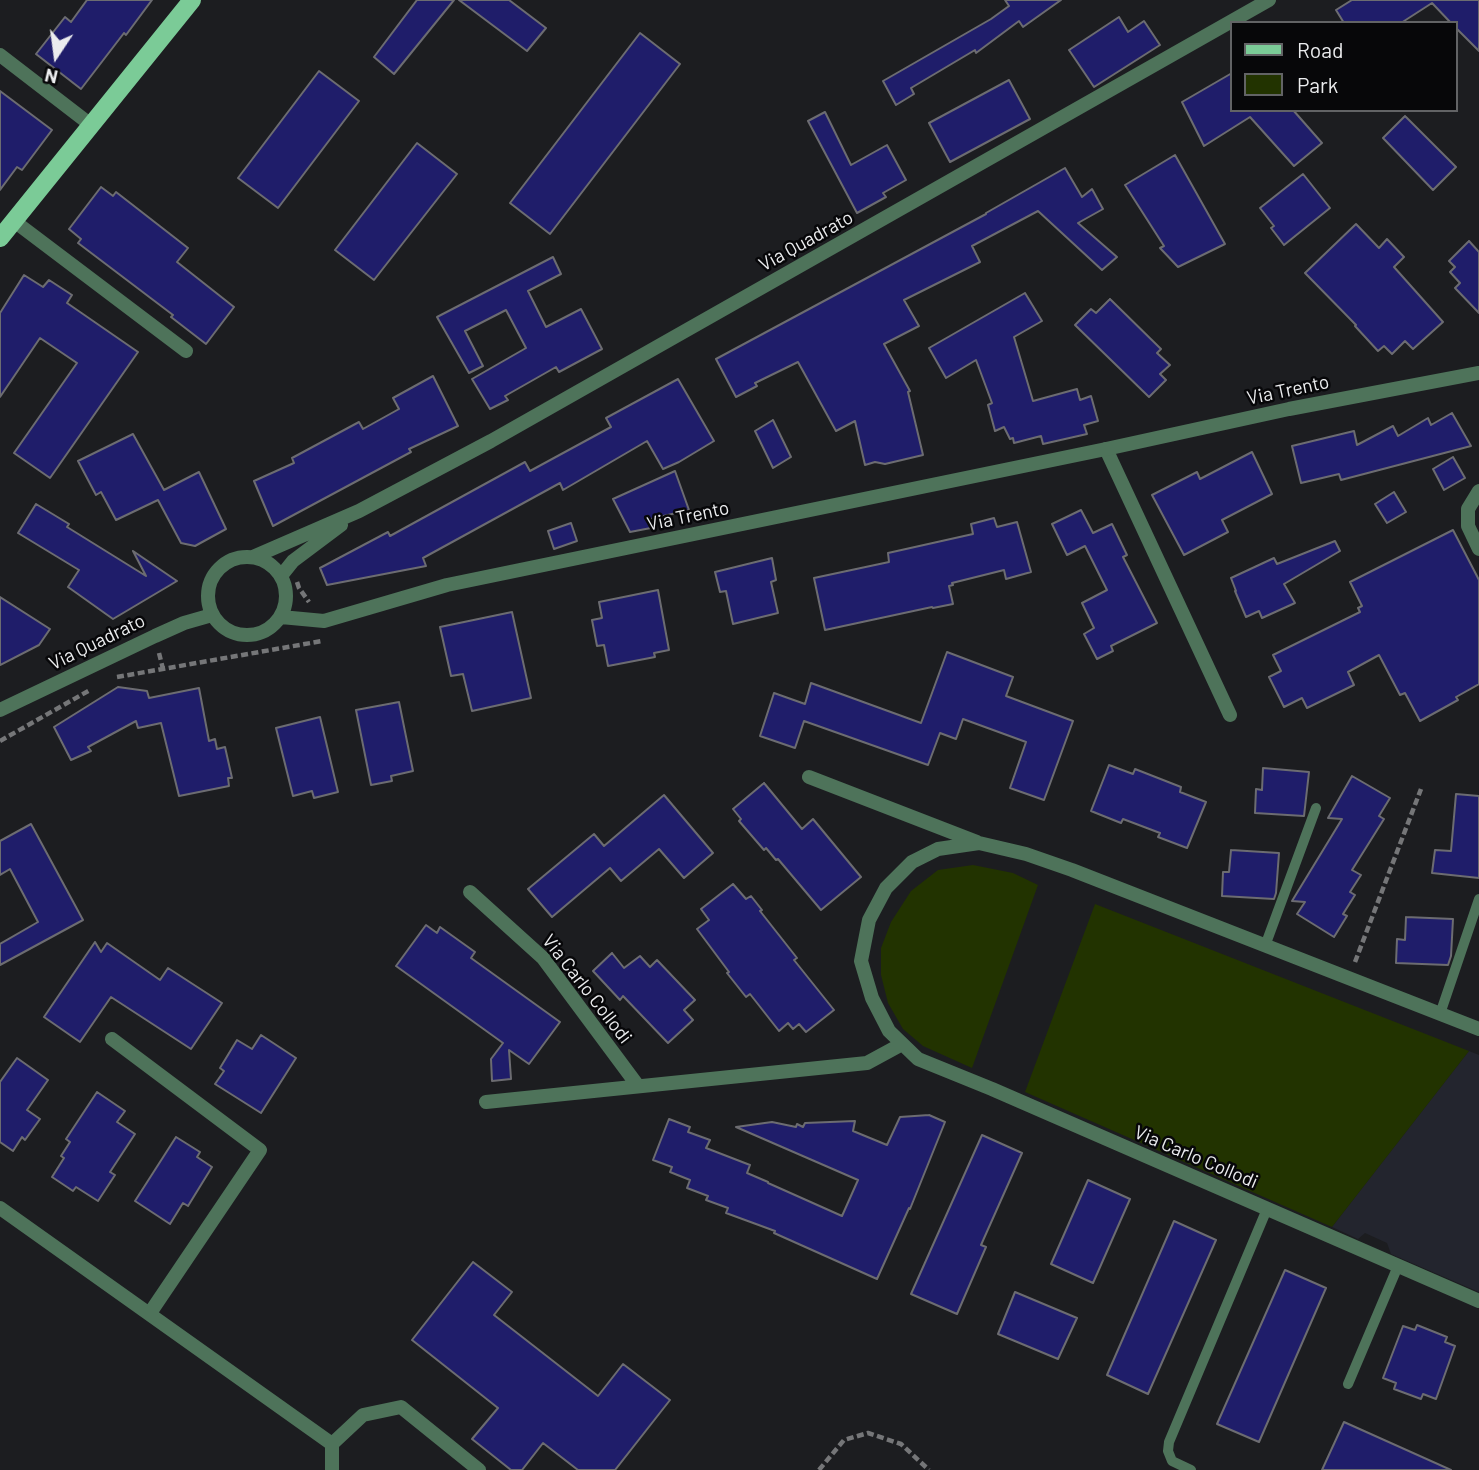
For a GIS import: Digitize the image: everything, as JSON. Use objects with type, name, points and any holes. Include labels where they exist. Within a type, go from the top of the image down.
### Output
[{"type":"main road","points":[[0,238],[192,0]]},
{"type":"street","name":"Via Quadrato","points":[[1232,21],[1269,0]]},
{"type":"street","name":"Via Quadrato","points":[[0,710],[184,623],[212,615],[208,591],[219,569],[229,561],[253,557],[359,511],[491,441],[1230,22]]},
{"type":"street","points":[[0,55],[91,125]]},
{"type":"street","points":[[13,221],[186,351]]},
{"type":"street","name":"Via Trento","points":[[281,617],[324,621],[447,585],[1289,409],[1479,373]]},
{"type":"street","points":[[1106,449],[1230,715]]},
{"type":"street","points":[[1479,491],[1468,509],[1468,526],[1479,549]]},
{"type":"street","name":"Via Quadrato","points":[[281,576],[293,561],[359,511]]},
{"type":"street","points":[[212,615],[221,626],[232,633],[246,636],[260,634],[281,617],[286,597],[281,576],[274,567],[253,557]]},
{"type":"street","name":"Via Carlo Collodi","points":[[809,777],[979,843],[1026,854],[1072,870],[1479,1029]]},
{"type":"street","name":"Via Carlo Collodi","points":[[979,843],[938,849],[912,862],[886,888],[869,920],[861,961],[872,998],[889,1031],[918,1059],[1479,1301]]},
{"type":"street","name":"Via Carlo Collodi","points":[[470,892],[543,958],[638,1086]]},
{"type":"street","points":[[112,1039],[260,1150],[150,1313]]},
{"type":"street","points":[[486,1102],[867,1063],[902,1044]]},
{"type":"street","points":[[0,1208],[332,1444]]},
{"type":"street","points":[[332,1470],[332,1444],[363,1415],[401,1407],[479,1470]]},
{"type":"lane","points":[[1265,946],[1316,808]]},
{"type":"lane","points":[[1440,1014],[1479,899]]},
{"type":"lane","points":[[1191,1470],[1172,1461],[1168,1451],[1169,1442],[1267,1209]]},
{"type":"lane","points":[[1348,1384],[1398,1266]]},
{"type":"path","points":[[112,678],[324,641],[324,621],[299,588],[293,561]]},
{"type":"path","points":[[0,741],[101,684]]},
{"type":"path","points":[[1349,979],[1421,789]]},
{"type":"path","points":[[819,1470],[844,1440],[868,1433],[901,1444],[929,1470]]},
{"type":"shaded area","points":[[1469,1051],[1479,1055],[1479,1292],[1391,1254],[1387,1243],[1365,1233],[1358,1239],[1332,1227]]},
{"type":"green space","points":[[973,865],[1013,873],[1038,885],[972,1068],[923,1046],[903,1029],[888,1003],[881,975],[881,948],[891,922],[911,891],[938,870]]},
{"type":"green space","points":[[1095,904],[1469,1051],[1332,1227],[1025,1092]]},
{"type":"building","points":[[87,0],[152,0],[81,89],[36,54],[65,17],[71,22]]},
{"type":"building","points":[[417,0],[454,0],[394,74],[374,57]]},
{"type":"building","points":[[459,0],[509,0],[546,28],[527,51]]},
{"type":"building","points":[[1005,0],[1061,0],[1023,27],[1019,21],[976,53],[975,50],[911,88],[914,94],[896,105],[883,81],[991,19],[1009,6]]},
{"type":"building","points":[[1352,0],[1479,0],[1479,51],[1458,30],[1458,21],[1449,21],[1432,3],[1404,21],[1343,21],[1336,10]]},
{"type":"building","points":[[1119,17],[1128,32],[1144,21],[1160,45],[1094,87],[1069,50]]},
{"type":"building","points":[[640,33],[680,64],[550,234],[510,203]]},
{"type":"building","points":[[319,71],[359,101],[278,208],[238,178]]},
{"type":"building","points":[[1230,74],[1230,112],[1295,112],[1322,143],[1294,166],[1250,117],[1204,146],[1182,102]]},
{"type":"building","points":[[1009,80],[1030,119],[950,162],[929,123]]},
{"type":"building","points":[[0,91],[52,130],[22,170],[17,167],[0,190]]},
{"type":"building","points":[[825,112],[851,165],[887,145],[906,180],[883,193],[886,197],[857,213],[808,121]]},
{"type":"building","points":[[1405,116],[1456,167],[1433,190],[1383,138]]},
{"type":"building","points":[[417,143],[457,174],[374,280],[335,250]]},
{"type":"building","points":[[1175,155],[1225,244],[1178,267],[1160,248],[1164,246],[1125,185]]},
{"type":"building","points":[[1065,168],[1082,197],[1092,189],[1103,209],[1078,223],[1117,257],[1102,270],[1038,211],[972,246],[980,262],[904,300],[919,326],[884,344],[910,391],[908,392],[923,455],[885,464],[875,462],[865,465],[855,421],[836,431],[798,362],[755,383],[757,386],[736,397],[716,359],[986,214]]},
{"type":"building","points":[[1303,174],[1330,208],[1284,245],[1260,208]]},
{"type":"building","points":[[101,187],[113,196],[116,192],[188,248],[177,262],[234,307],[206,344],[171,317],[173,315],[78,243],[81,239],[69,229]]},
{"type":"building","points":[[1356,224],[1379,248],[1387,239],[1404,257],[1394,267],[1443,322],[1413,349],[1405,341],[1392,354],[1384,346],[1378,351],[1305,273]]},
{"type":"building","points":[[1469,241],[1479,252],[1479,313],[1455,288],[1460,283],[1450,272],[1455,267],[1449,261]]},
{"type":"building","points":[[553,257],[561,274],[528,291],[546,327],[581,309],[602,349],[559,372],[556,367],[505,396],[508,400],[490,409],[472,379],[526,348],[506,310],[465,331],[483,366],[469,373],[437,317]]},
{"type":"building","points":[[24,275],[43,287],[49,280],[72,295],[67,303],[138,352],[50,478],[14,453],[77,363],[40,338],[0,397],[0,313]]},
{"type":"building","points":[[1025,293],[1042,321],[1014,337],[1033,401],[1077,389],[1080,400],[1091,396],[1098,421],[1084,425],[1087,434],[1043,444],[1041,436],[1014,443],[1004,427],[995,431],[988,405],[992,403],[976,360],[946,378],[929,348]]},
{"type":"building","points":[[1110,299],[1161,349],[1157,353],[1170,365],[1160,374],[1166,380],[1149,397],[1075,325],[1091,309],[1096,313]]},
{"type":"building","points":[[433,376],[458,426],[409,449],[411,452],[273,526],[254,481],[294,463],[292,458],[359,422],[363,429],[399,409],[393,398]]},
{"type":"building","points":[[678,379],[714,441],[679,462],[663,469],[647,441],[563,490],[560,483],[423,558],[426,566],[327,585],[320,568],[388,532],[390,536],[525,462],[530,471],[611,427],[606,418]]},
{"type":"building","points":[[1452,413],[1471,446],[1341,480],[1339,474],[1301,483],[1292,446],[1354,431],[1357,445],[1393,426],[1398,436],[1428,418],[1431,425]]},
{"type":"building","points":[[773,420],[791,457],[773,468],[755,431]]},
{"type":"building","points":[[133,434],[164,490],[199,472],[226,529],[195,546],[181,543],[158,500],[116,520],[101,492],[96,495],[78,461]]},
{"type":"building","points":[[1252,452],[1272,494],[1222,520],[1228,532],[1184,555],[1152,495],[1197,472],[1200,479]]},
{"type":"building","points":[[1453,457],[1465,478],[1444,490],[1433,469]]},
{"type":"building","points":[[675,471],[689,510],[651,519],[656,527],[630,532],[613,499]]},
{"type":"building","points":[[1394,492],[1406,512],[1387,523],[1375,504]]},
{"type":"building","points":[[36,504],[69,524],[67,527],[146,576],[133,551],[177,581],[113,619],[68,587],[79,570],[18,533]]},
{"type":"building","points":[[1081,510],[1093,533],[1112,524],[1127,555],[1123,557],[1157,623],[1111,646],[1113,651],[1097,659],[1084,634],[1094,628],[1082,603],[1107,590],[1085,546],[1067,555],[1052,524]]},
{"type":"building","points":[[994,518],[997,527],[1017,522],[1031,572],[1006,579],[1004,570],[952,583],[953,585],[949,586],[953,604],[825,630],[814,578],[889,562],[888,553],[973,534],[971,524]]},
{"type":"building","points":[[571,523],[577,541],[554,549],[548,531]]},
{"type":"building","points":[[1453,530],[1479,580],[1479,684],[1456,697],[1458,700],[1420,721],[1405,693],[1400,695],[1379,655],[1348,672],[1354,685],[1307,708],[1302,698],[1284,707],[1269,677],[1281,671],[1273,655],[1360,612],[1358,608],[1362,606],[1350,582]]},
{"type":"building","points":[[1335,541],[1340,551],[1284,584],[1295,603],[1262,618],[1259,611],[1246,617],[1231,578],[1274,558],[1277,564]]},
{"type":"building","points":[[772,558],[776,580],[771,582],[778,613],[733,624],[726,591],[720,592],[715,572]]},
{"type":"building","points":[[658,590],[669,650],[654,653],[655,657],[608,666],[604,645],[597,646],[592,620],[602,618],[599,602]]},
{"type":"building","points":[[0,597],[50,629],[39,645],[0,665]]},
{"type":"building","points":[[512,612],[531,698],[472,711],[463,674],[451,676],[440,627]]},
{"type":"building","points":[[947,652],[1013,677],[1006,696],[1073,721],[1044,800],[1010,788],[1026,742],[963,719],[956,739],[940,733],[928,765],[804,721],[795,748],[760,736],[774,693],[805,704],[811,683],[921,723]]},
{"type":"building","points":[[118,687],[147,691],[149,698],[199,688],[209,741],[215,739],[217,749],[225,747],[232,778],[228,778],[229,786],[179,796],[161,723],[138,728],[136,721],[88,747],[91,751],[71,760],[54,727]]},
{"type":"building","points":[[399,702],[413,771],[391,776],[392,781],[371,785],[356,710]]},
{"type":"building","points":[[320,717],[338,792],[314,798],[312,791],[293,796],[276,728]]},
{"type":"building","points":[[1109,765],[1133,774],[1135,769],[1181,787],[1180,792],[1206,802],[1187,848],[1158,837],[1160,833],[1123,819],[1121,823],[1091,811]]},
{"type":"building","points":[[1263,768],[1309,772],[1304,816],[1255,813],[1256,789],[1262,790]]},
{"type":"building","points":[[1352,776],[1390,798],[1379,816],[1384,819],[1352,870],[1361,875],[1350,892],[1355,895],[1343,914],[1347,916],[1334,937],[1297,914],[1305,902],[1292,901],[1342,819],[1328,818]]},
{"type":"building","points":[[764,783],[802,829],[813,819],[861,877],[821,910],[778,859],[766,848],[764,850],[739,821],[741,819],[733,809]]},
{"type":"building","points":[[1456,794],[1479,796],[1479,878],[1432,873],[1435,850],[1451,851]]},
{"type":"building","points":[[664,795],[713,853],[684,878],[659,849],[621,881],[610,868],[552,917],[528,889],[594,834],[604,846]]},
{"type":"building","points":[[31,824],[83,920],[0,965],[0,944],[38,922],[10,869],[0,875],[0,841]]},
{"type":"building","points":[[1231,850],[1279,853],[1274,899],[1222,896],[1223,872],[1229,872]]},
{"type":"building","points":[[733,884],[746,899],[751,896],[797,958],[794,960],[834,1010],[806,1032],[799,1024],[793,1029],[788,1023],[779,1031],[750,994],[746,997],[697,929],[709,920],[701,909]]},
{"type":"building","points":[[1406,917],[1453,919],[1448,965],[1396,963],[1397,939],[1405,940]]},
{"type":"building","points":[[426,925],[437,933],[440,927],[475,952],[471,958],[560,1022],[529,1064],[509,1050],[511,1079],[492,1081],[491,1059],[503,1043],[396,966]]},
{"type":"building","points":[[95,942],[101,952],[107,943],[160,980],[168,968],[222,1003],[191,1049],[111,997],[80,1042],[44,1017]]},
{"type":"building","points":[[612,953],[624,968],[640,956],[650,967],[657,960],[695,1000],[684,1010],[693,1020],[668,1043],[623,996],[620,1000],[593,971]]},
{"type":"building","points":[[261,1035],[296,1058],[261,1113],[215,1084],[224,1071],[220,1068],[237,1040],[252,1049]]},
{"type":"building","points":[[17,1058],[48,1080],[27,1110],[40,1119],[25,1140],[22,1137],[13,1151],[0,1142],[0,1082]]},
{"type":"building","points":[[97,1092],[125,1111],[117,1122],[135,1134],[110,1172],[115,1175],[98,1201],[76,1187],[73,1191],[52,1177],[70,1142],[66,1139]]},
{"type":"building","points":[[929,1115],[945,1122],[910,1209],[877,1279],[774,1233],[775,1231],[726,1213],[728,1208],[706,1200],[708,1196],[687,1188],[690,1180],[670,1172],[672,1167],[653,1160],[669,1119],[690,1127],[688,1132],[710,1140],[706,1148],[750,1165],[747,1173],[842,1216],[858,1180],[736,1127],[772,1122],[803,1127],[805,1123],[855,1121],[853,1131],[887,1145],[900,1117]]},
{"type":"building","points":[[982,1135],[1022,1153],[981,1245],[986,1247],[957,1314],[911,1294]]},
{"type":"building","points":[[176,1137],[200,1152],[197,1157],[212,1167],[188,1206],[183,1203],[170,1224],[135,1201]]},
{"type":"building","points":[[1088,1180],[1130,1199],[1093,1283],[1051,1264]]},
{"type":"building","points":[[1174,1221],[1216,1240],[1148,1394],[1107,1375]]},
{"type":"building","points":[[473,1262],[512,1292],[494,1315],[598,1396],[623,1364],[670,1400],[615,1470],[578,1470],[543,1443],[522,1470],[511,1470],[472,1439],[498,1408],[412,1340]]},
{"type":"building","points":[[1285,1270],[1326,1288],[1259,1442],[1217,1424]]},
{"type":"building","points":[[1015,1292],[1077,1318],[1058,1359],[998,1334]]},
{"type":"building","points":[[1417,1325],[1447,1337],[1445,1342],[1455,1346],[1436,1399],[1423,1394],[1421,1399],[1394,1389],[1396,1383],[1383,1378],[1403,1326],[1415,1330]]},
{"type":"building","points":[[1344,1422],[1451,1470],[1322,1470]]}]
